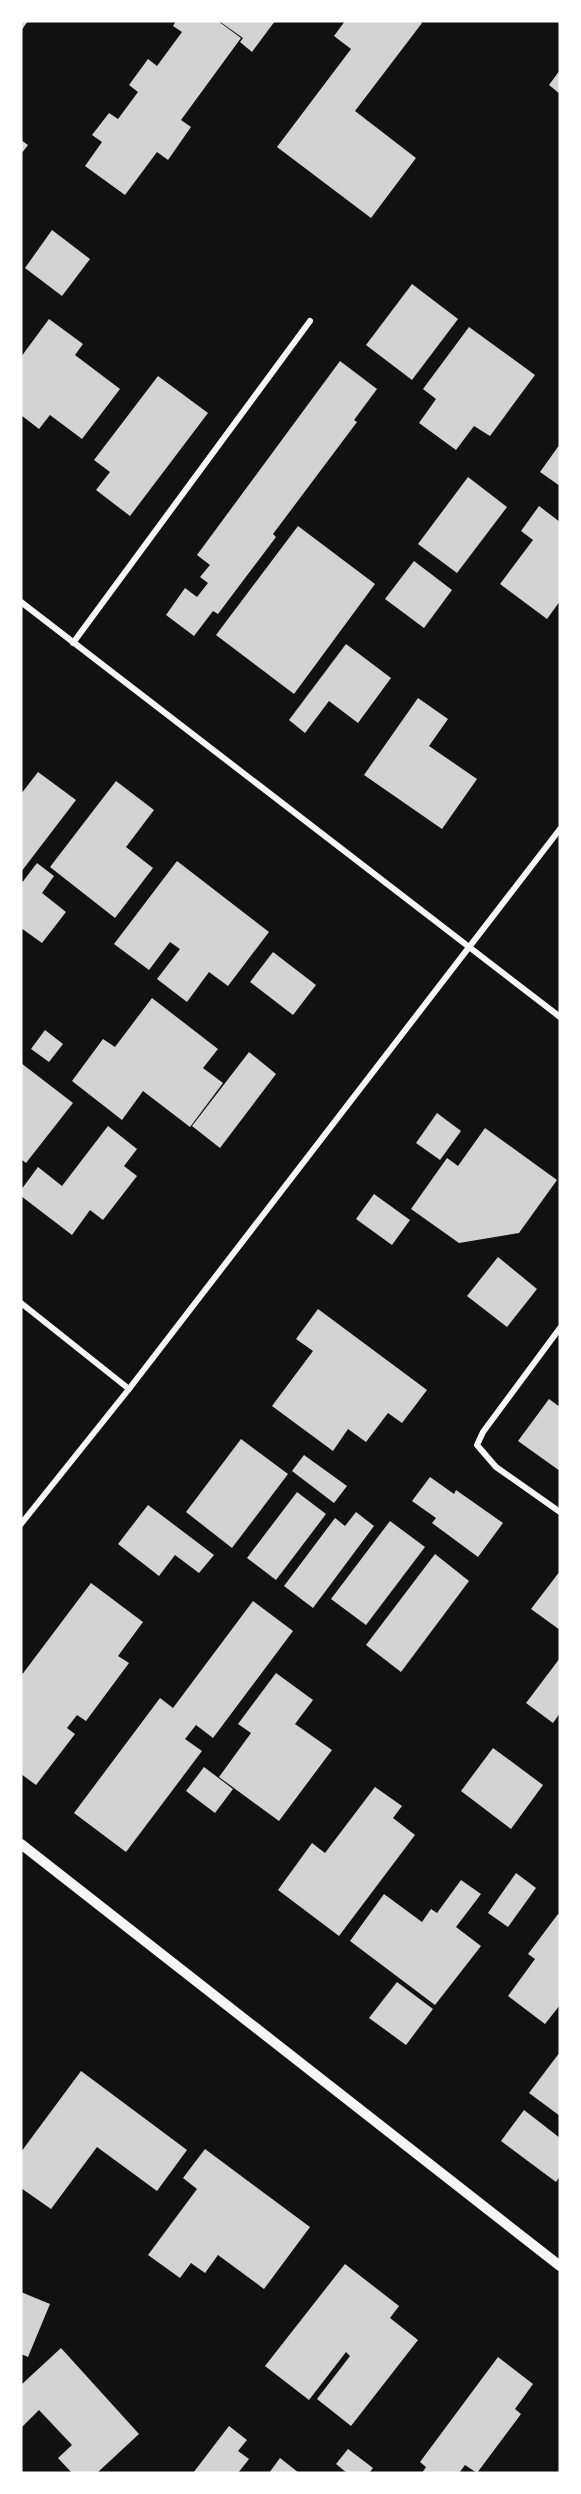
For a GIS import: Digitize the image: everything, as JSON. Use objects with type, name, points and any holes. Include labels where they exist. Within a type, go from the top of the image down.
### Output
[{"type":"street","points":[[73,643],[310,321]]},
{"type":"street","points":[[21,602],[468,949],[560,1017]]},
{"type":"street","points":[[21,1524],[129,1389],[560,829]]},
{"type":"street","points":[[21,1304],[129,1389]]},
{"type":"street","points":[[560,1328],[483,1432],[477,1445],[496,1467],[560,1512]]},
{"type":"street","points":[[21,1844],[560,2266]]},
{"type":"building","points":[[21,21],[28,21],[21,31]]},
{"type":"building","points":[[176,21],[218,21],[241,38],[181,120],[191,127],[168,160],[157,152],[125,195],[85,166],[102,142],[92,135],[109,113],[118,119],[138,92],[129,85],[148,59],[157,66],[182,32],[173,26]]},
{"type":"building","points":[[219,21],[275,21],[252,52],[240,42],[243,38]]},
{"type":"building","points":[[345,21],[419,21],[422,23],[355,111],[416,158],[371,218],[277,147],[351,49],[334,36]]},
{"type":"building","points":[[560,70],[560,94],[549,85]]},
{"type":"building","points":[[21,140],[28,145],[21,154]]},
{"type":"building","points":[[52,230],[90,259],[62,296],[25,268]]},
{"type":"building","points":[[412,284],[458,319],[412,380],[366,345]]},
{"type":"building","points":[[49,319],[83,344],[75,355],[120,389],[82,439],[50,415],[39,429],[21,415],[21,357]]},
{"type":"building","points":[[469,327],[535,375],[490,436],[474,426],[456,450],[419,423],[436,399],[423,389]]},
{"type":"building","points":[[340,361],[377,389],[354,420],[357,422],[273,534],[276,537],[218,614],[213,611],[194,636],[166,615],[185,588],[197,597],[208,583],[200,577],[210,565],[197,555]]},
{"type":"building","points":[[158,376],[208,413],[130,516],[96,490],[110,472],[94,460]]},
{"type":"building","points":[[560,444],[560,486],[540,472]]},
{"type":"building","points":[[468,477],[507,507],[457,573],[418,544]]},
{"type":"building","points":[[539,506],[560,522],[560,601],[547,619],[500,584],[533,540],[521,531]]},
{"type":"building","points":[[298,526],[375,584],[294,694],[216,635]]},
{"type":"building","points":[[414,561],[452,590],[424,628],[385,599]]},
{"type":"building","points":[[346,644],[391,678],[358,723],[329,701],[305,733],[289,720]]},
{"type":"building","points":[[418,698],[448,719],[429,746],[477,779],[442,829],[364,775]]},
{"type":"building","points":[[38,772],[76,800],[21,872],[21,794]]},
{"type":"building","points":[[116,781],[154,810],[126,847],[153,868],[115,918],[50,867]]},
{"type":"building","points":[[177,861],[269,932],[228,986],[209,972],[187,1002],[157,979],[180,949],[170,942],[149,970],[114,944]]},
{"type":"building","points":[[37,863],[54,876],[42,893],[66,912],[42,943],[21,928],[21,884]]},
{"type":"building","points":[[273,952],[316,985],[293,1015],[250,982]]},
{"type":"building","points":[[152,998],[218,1049],[203,1068],[223,1083],[190,1127],[143,1091],[122,1120],[72,1081],[103,1039],[115,1047]]},
{"type":"building","points":[[45,1030],[63,1044],[49,1062],[31,1049]]},
{"type":"building","points":[[249,1052],[276,1074],[220,1148],[192,1126]]},
{"type":"building","points":[[21,1063],[73,1103],[26,1163],[21,1159]]},
{"type":"building","points":[[437,1113],[461,1131],[440,1160],[416,1143]]},
{"type":"building","points":[[108,1126],[137,1149],[124,1166],[137,1176],[103,1220],[90,1210],[72,1235],[21,1196],[21,1190],[38,1167],[62,1186]]},
{"type":"building","points":[[485,1128],[557,1180],[519,1233],[459,1243],[411,1209],[447,1158],[458,1166]]},
{"type":"building","points":[[374,1194],[410,1220],[392,1245],[356,1219]]},
{"type":"building","points":[[498,1257],[537,1289],[507,1327],[467,1296]]},
{"type":"building","points":[[318,1309],[427,1390],[402,1423],[388,1413],[366,1442],[348,1429],[333,1451],[272,1406],[313,1351],[296,1339]]},
{"type":"building","points":[[549,1399],[560,1407],[560,1471],[518,1441]]},
{"type":"building","points":[[241,1439],[288,1474],[232,1548],[186,1512]]},
{"type":"building","points":[[304,1455],[347,1486],[334,1503],[292,1471]]},
{"type":"building","points":[[430,1477],[454,1494],[456,1490],[503,1523],[478,1557],[432,1523],[436,1518],[412,1501]]},
{"type":"building","points":[[297,1492],[326,1514],[276,1580],[247,1558]]},
{"type":"building","points":[[148,1505],[214,1555],[199,1573],[175,1555],[159,1576],[118,1544]]},
{"type":"building","points":[[356,1512],[374,1526],[313,1608],[284,1586],[335,1518],[345,1526]]},
{"type":"building","points":[[390,1521],[425,1547],[366,1625],[331,1599]]},
{"type":"building","points":[[435,1554],[469,1581],[401,1672],[366,1645]]},
{"type":"building","points":[[560,1571],[560,1630],[531,1609]]},
{"type":"building","points":[[91,1583],[143,1622],[118,1656],[129,1663],[86,1721],[77,1715],[67,1728],[75,1734],[36,1785],[21,1774],[21,1676]]},
{"type":"building","points":[[253,1601],[293,1631],[213,1738],[196,1725],[185,1739],[202,1751],[126,1852],[74,1813],[160,1698],[173,1708]]},
{"type":"building","points":[[560,1658],[560,1713],[553,1723],[526,1703]]},
{"type":"building","points":[[276,1673],[313,1700],[295,1724],[332,1750],[279,1821],[219,1777],[251,1733],[238,1724]]},
{"type":"building","points":[[493,1748],[543,1785],[511,1829],[461,1791]]},
{"type":"building","points":[[204,1767],[233,1789],[215,1813],[186,1791]]},
{"type":"building","points":[[375,1787],[402,1806],[393,1818],[415,1835],[339,1936],[278,1890],[312,1843],[325,1853]]},
{"type":"building","points":[[516,1873],[536,1888],[508,1927],[488,1913]]},
{"type":"building","points":[[461,1880],[481,1894],[456,1927],[481,1946],[435,2005],[350,1941],[384,1894],[422,1922],[431,1909],[437,1913]]},
{"type":"building","points":[[558,1914],[560,1916],[560,2005],[545,2024],[508,1996],[535,1959],[528,1954]]},
{"type":"building","points":[[397,1982],[433,2009],[406,2045],[369,2018]]},
{"type":"building","points":[[560,2052],[560,2116],[529,2093]]},
{"type":"building","points":[[81,2071],[187,2150],[157,2191],[97,2147],[51,2209],[21,2188],[21,2152]]},
{"type":"building","points":[[524,2110],[560,2138],[560,2176],[556,2182],[501,2141]]},
{"type":"building","points":[[205,2149],[310,2227],[264,2289],[218,2255],[205,2273],[191,2263],[180,2278],[148,2255],[197,2189],[183,2178]]},
{"type":"building","points":[[345,2264],[399,2306],[390,2318],[418,2340],[351,2426],[317,2399],[350,2356],[346,2352],[309,2400],[265,2366]]},
{"type":"building","points":[[21,2292],[50,2304],[28,2357],[21,2354]]},
{"type":"building","points":[[61,2348],[139,2434],[97,2473],[72,2473],[58,2458],[72,2445],[39,2410],[21,2428],[21,2385]]},
{"type":"building","points":[[498,2357],[533,2384],[515,2409],[521,2414],[477,2473],[465,2465],[459,2473],[422,2473],[426,2467],[420,2462]]},
{"type":"building","points":[[229,2426],[247,2440],[238,2451],[249,2459],[238,2473],[193,2473]]},
{"type":"building","points":[[348,2449],[373,2468],[369,2473],[347,2473],[336,2464]]},
{"type":"building","points":[[280,2458],[299,2473],[269,2473]]}]
